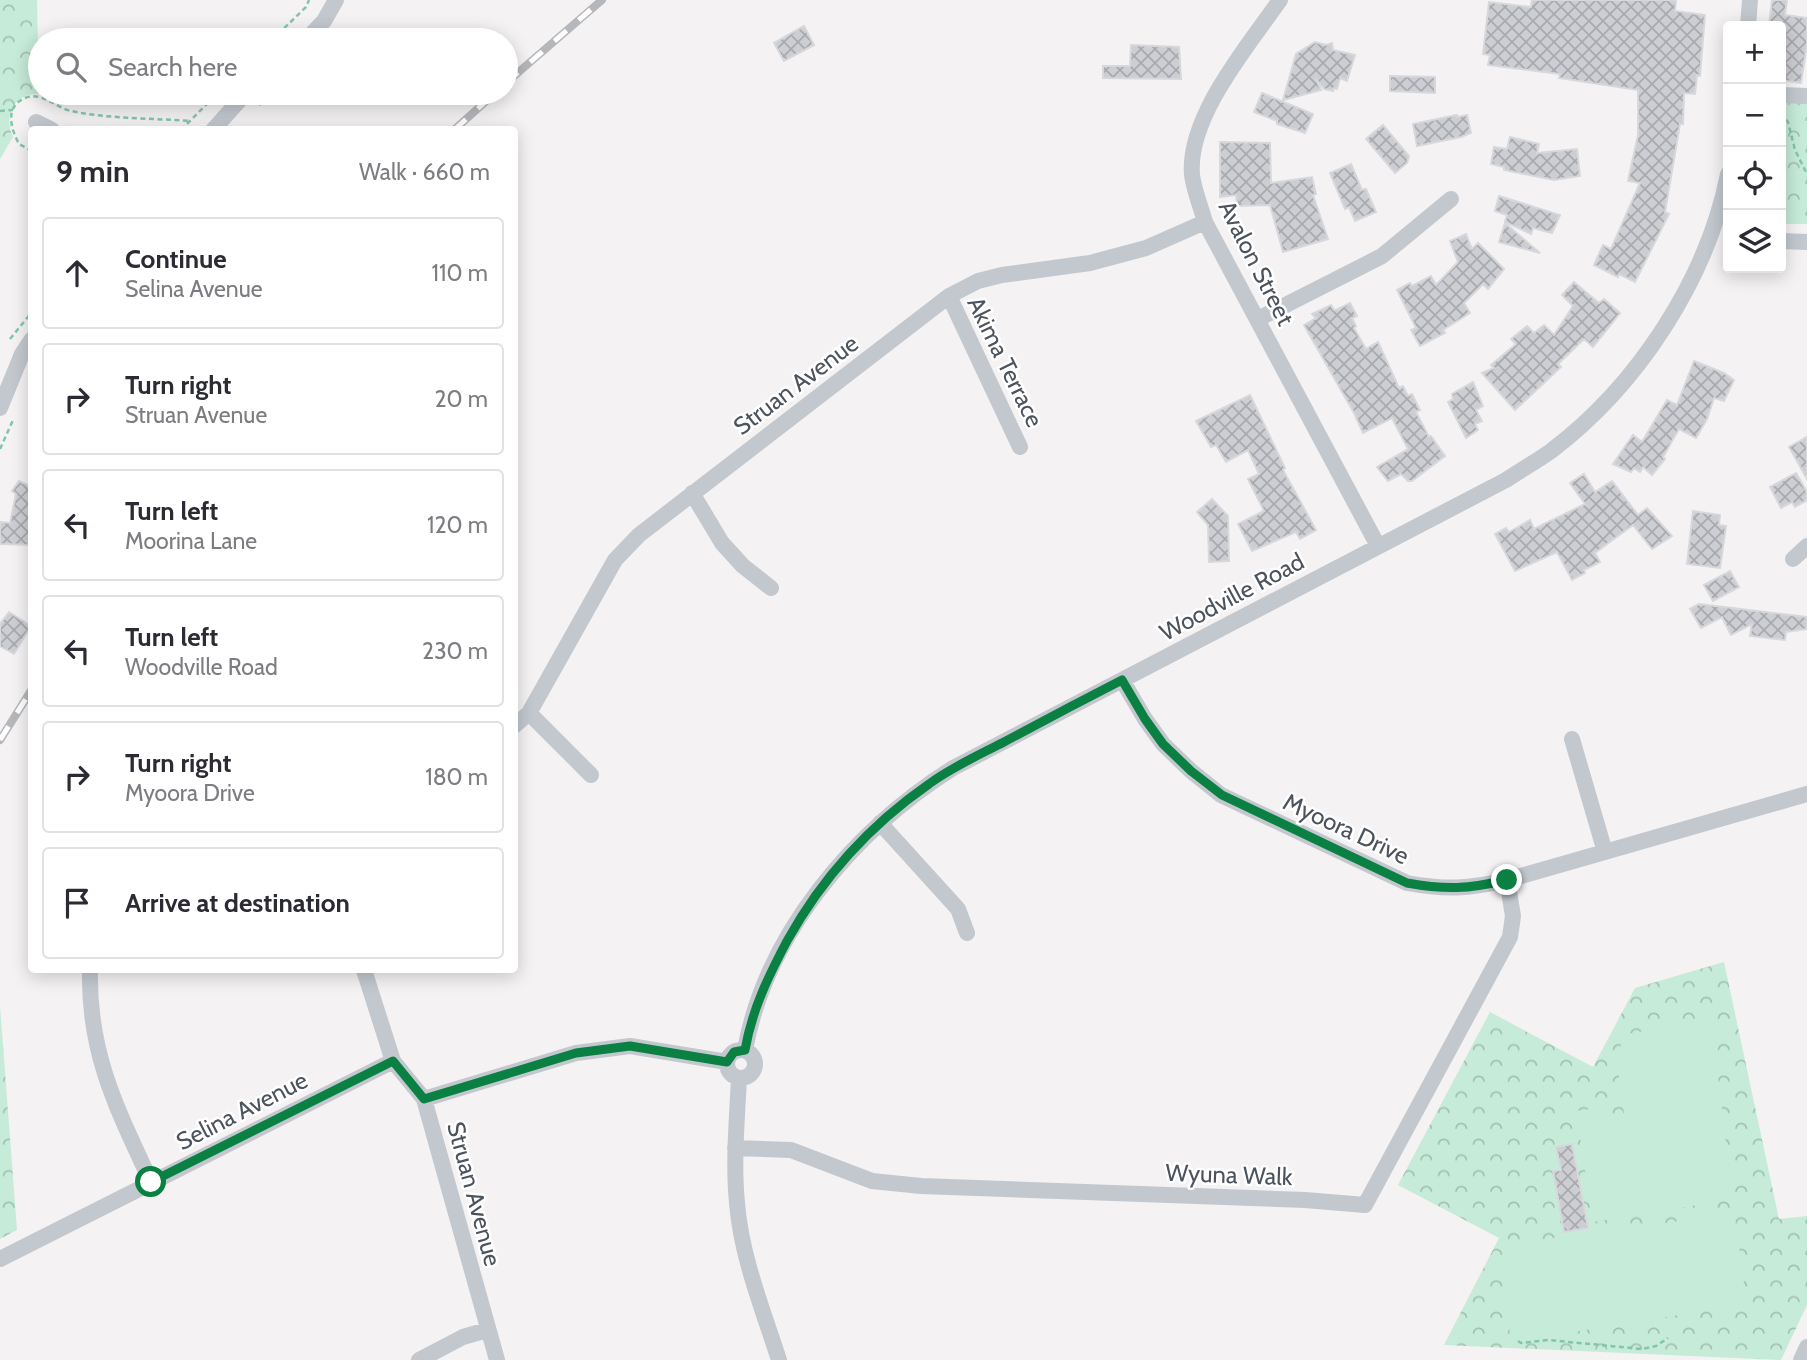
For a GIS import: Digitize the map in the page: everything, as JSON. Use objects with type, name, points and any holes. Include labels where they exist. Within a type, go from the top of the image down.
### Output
[{"type":"street","points":[[317,28],[337,0]]},
{"type":"street","name":"Avalon Street","points":[[1280,0],[1230,72],[1206,114],[1195,142],[1192,175],[1205,222],[1378,546]]},
{"type":"street","points":[[1749,21],[1751,0]]},
{"type":"street","points":[[1786,95],[1807,96]]},
{"type":"street","points":[[217,126],[235,105]]},
{"type":"street","points":[[36,122],[44,126]]},
{"type":"street","points":[[1258,319],[1382,256],[1451,199]]},
{"type":"street","name":"Woodville Road","points":[[745,1050],[748,1029],[761,990],[794,928],[834,871],[880,823],[953,768],[1506,480],[1551,450],[1598,410],[1648,352],[1720,233],[1723,210]]},
{"type":"street","name":"Struan Avenue","points":[[518,723],[529,713],[615,561],[639,535],[948,296],[978,281],[1002,275],[1090,263],[1146,248],[1205,222]]},
{"type":"street","points":[[1786,242],[1807,242]]},
{"type":"street","name":"Akima Terrace","points":[[948,296],[1020,447]]},
{"type":"street","points":[[0,408],[28,345]]},
{"type":"street","points":[[692,493],[722,543],[743,566],[771,588]]},
{"type":"street","points":[[1794,559],[1807,546]]},
{"type":"street","name":"Myoora Drive","points":[[1122,680],[1163,744],[1191,771],[1222,795],[1407,883],[1440,889],[1471,888],[1507,880],[1807,794]]},
{"type":"street","points":[[529,713],[591,775]]},
{"type":"street","points":[[1572,739],[1605,852]]},
{"type":"street","points":[[880,823],[958,909],[967,933]]},
{"type":"street","name":"Wyuna Walk","points":[[736,1148],[791,1150],[872,1181],[920,1186],[1305,1200],[1365,1205],[1510,937],[1513,916],[1507,880]]},
{"type":"street","points":[[90,973],[90,1004],[99,1058],[115,1104],[151,1182]]},
{"type":"street","name":"Struan Avenue","points":[[364,973],[393,1061],[424,1099],[497,1360]]},
{"type":"street","points":[[424,1099],[576,1053],[630,1046],[727,1062]]},
{"type":"street","points":[[745,1050],[754,1056],[756,1065],[752,1074],[739,1078],[731,1074],[727,1062],[734,1052],[745,1050]]},
{"type":"street","name":"Selina Avenue","points":[[0,1259],[393,1061]]},
{"type":"street","points":[[739,1078],[737,1204],[748,1260],[779,1360]]},
{"type":"street","points":[[419,1360],[463,1337],[487,1329]]},
{"type":"street","points":[[1801,1360],[1807,1347]]},
{"type":"path","points":[[284,28],[306,7],[309,0]]},
{"type":"path","points":[[28,98],[24,98],[13,110],[10,120],[19,144],[28,149]]},
{"type":"path","points":[[56,105],[71,111],[190,121]]},
{"type":"path","points":[[185,126],[206,105]]},
{"type":"path","points":[[0,111],[13,110]]},
{"type":"path","points":[[1786,119],[1807,174]]},
{"type":"path","points":[[1518,1341],[1548,1340],[1642,1349],[1656,1346],[1668,1338]]},
{"type":"green space","points":[[0,0],[37,0],[38,28],[28,28],[28,96],[13,107],[9,121],[13,137],[0,159]]},
{"type":"green space","points":[[1786,102],[1807,103],[1807,224],[1786,224]]},
{"type":"green space","points":[[1724,962],[1779,1219],[1807,1216],[1807,1305],[1781,1360],[1444,1345],[1499,1238],[1398,1185],[1490,1012],[1593,1067],[1635,988]]},
{"type":"green space","points":[[0,1006],[17,1230],[0,1239]]},
{"type":"green space","points":[[1711,1020],[1733,1199],[1593,1222],[1576,1111],[1599,1108],[1602,1123],[1612,1122],[1624,1114],[1618,1069],[1623,1068],[1620,1035]]},
{"type":"green space","points":[[1734,1212],[1747,1304],[1511,1342],[1501,1264],[1505,1263],[1503,1247],[1592,1231],[1611,1232]]},
{"type":"building","points":[[1532,0],[1668,0],[1676,1],[1675,11],[1705,15],[1700,76],[1697,75],[1695,94],[1684,93],[1683,124],[1680,124],[1665,212],[1669,214],[1635,282],[1594,265],[1603,245],[1611,249],[1640,183],[1628,181],[1638,135],[1638,90],[1559,78],[1560,74],[1488,65],[1490,55],[1483,54],[1489,2],[1531,7]]},
{"type":"building","points":[[1772,0],[1787,0],[1785,15],[1807,18],[1807,44],[1801,83],[1786,81],[1786,21],[1770,21]]},
{"type":"building","points":[[804,26],[814,45],[784,61],[774,43]]},
{"type":"building","points":[[1315,42],[1326,45],[1332,43],[1333,50],[1355,55],[1347,81],[1340,78],[1337,89],[1334,88],[1333,91],[1324,89],[1316,79],[1321,90],[1283,100],[1296,54]]},
{"type":"building","points":[[1131,45],[1179,47],[1181,79],[1103,78],[1103,66],[1130,66]]},
{"type":"building","points":[[1390,76],[1435,77],[1435,93],[1390,91]]},
{"type":"building","points":[[1262,93],[1313,114],[1305,133],[1277,124],[1277,121],[1254,112]]},
{"type":"building","points":[[1467,115],[1471,133],[1417,146],[1413,124]]},
{"type":"building","points":[[1383,125],[1409,156],[1407,163],[1395,173],[1366,139]]},
{"type":"building","points":[[1510,137],[1539,144],[1537,153],[1577,149],[1580,176],[1554,180],[1504,170],[1504,167],[1491,164],[1494,147],[1507,149]]},
{"type":"building","points":[[1220,142],[1270,143],[1271,183],[1312,177],[1316,194],[1313,195],[1328,239],[1283,252],[1270,205],[1237,206],[1236,195],[1220,197]]},
{"type":"building","points":[[1351,164],[1362,190],[1366,189],[1376,212],[1355,221],[1349,207],[1345,209],[1330,173]]},
{"type":"building","points":[[1499,196],[1560,215],[1552,233],[1533,228],[1531,234],[1505,222],[1507,215],[1495,211]]},
{"type":"building","points":[[1505,223],[1540,253],[1499,242]]},
{"type":"building","points":[[1466,234],[1472,249],[1478,243],[1504,269],[1488,289],[1483,284],[1464,303],[1470,313],[1443,330],[1445,333],[1420,346],[1411,330],[1416,328],[1397,290],[1431,276],[1436,285],[1458,262],[1450,241]]},
{"type":"building","points":[[1574,282],[1599,303],[1604,299],[1620,313],[1593,347],[1584,339],[1558,364],[1561,367],[1515,410],[1482,373],[1494,368],[1491,365],[1516,344],[1511,339],[1527,326],[1534,333],[1544,325],[1554,335],[1573,306],[1562,295]]},
{"type":"building","points":[[1350,303],[1357,316],[1352,318],[1356,326],[1354,328],[1366,349],[1378,342],[1399,388],[1403,386],[1408,396],[1412,394],[1420,410],[1416,412],[1429,437],[1431,436],[1445,456],[1412,481],[1408,481],[1401,474],[1388,481],[1377,467],[1408,449],[1392,418],[1363,433],[1304,325],[1316,318],[1312,314],[1331,305],[1334,310]]},
{"type":"building","points":[[1694,361],[1734,380],[1724,401],[1714,398],[1707,419],[1696,438],[1679,429],[1663,457],[1665,459],[1652,475],[1643,467],[1640,472],[1634,468],[1631,472],[1613,464],[1633,435],[1642,442],[1667,400],[1677,405]]},
{"type":"building","points":[[1473,382],[1483,406],[1476,410],[1482,421],[1475,424],[1478,430],[1466,438],[1448,402],[1453,399],[1452,394]]},
{"type":"building","points":[[1250,395],[1285,468],[1283,470],[1316,530],[1300,539],[1296,532],[1252,551],[1238,524],[1264,511],[1248,479],[1259,474],[1248,450],[1226,462],[1216,445],[1211,447],[1196,421]]},
{"type":"building","points":[[1807,437],[1807,479],[1789,447]]},
{"type":"building","points":[[1796,473],[1807,492],[1807,500],[1795,507],[1792,502],[1781,508],[1770,487]]},
{"type":"building","points":[[1584,474],[1595,492],[1612,481],[1638,515],[1647,508],[1672,536],[1652,549],[1633,525],[1595,553],[1600,562],[1572,580],[1557,552],[1515,571],[1495,534],[1506,528],[1509,532],[1530,520],[1534,529],[1585,504],[1570,483]]},
{"type":"building","points":[[19,481],[28,485],[28,545],[0,544],[0,522],[10,523],[16,494],[12,491]]},
{"type":"building","points":[[1212,499],[1228,516],[1229,561],[1209,562],[1208,525],[1197,512]]},
{"type":"building","points":[[1693,511],[1720,515],[1719,525],[1726,526],[1720,568],[1687,564]]},
{"type":"building","points":[[1730,571],[1739,587],[1713,601],[1704,585]]},
{"type":"building","points":[[1699,604],[1807,617],[1807,629],[1786,632],[1785,640],[1750,636],[1752,624],[1731,635],[1722,617],[1701,628],[1690,609]]},
{"type":"building","points":[[9,612],[28,624],[28,631],[14,654],[0,646],[0,624]]},
{"type":"building","points":[[1572,1144],[1588,1228],[1564,1232],[1553,1171],[1561,1170],[1556,1147]]},
{"type":"railway","points":[[518,73],[602,0]]},
{"type":"railway","points":[[458,126],[482,105]]},
{"type":"railway","points":[[0,740],[28,695]]},
{"type":"route","points":[[151,1182],[393,1061],[424,1099],[576,1053],[630,1046],[727,1062],[731,1054],[745,1050],[748,1029],[761,990],[794,928],[813,898],[867,835],[907,801],[953,768],[1122,680],[1163,744],[1191,771],[1222,795],[1407,883],[1440,889],[1471,888],[1507,880]]}]
